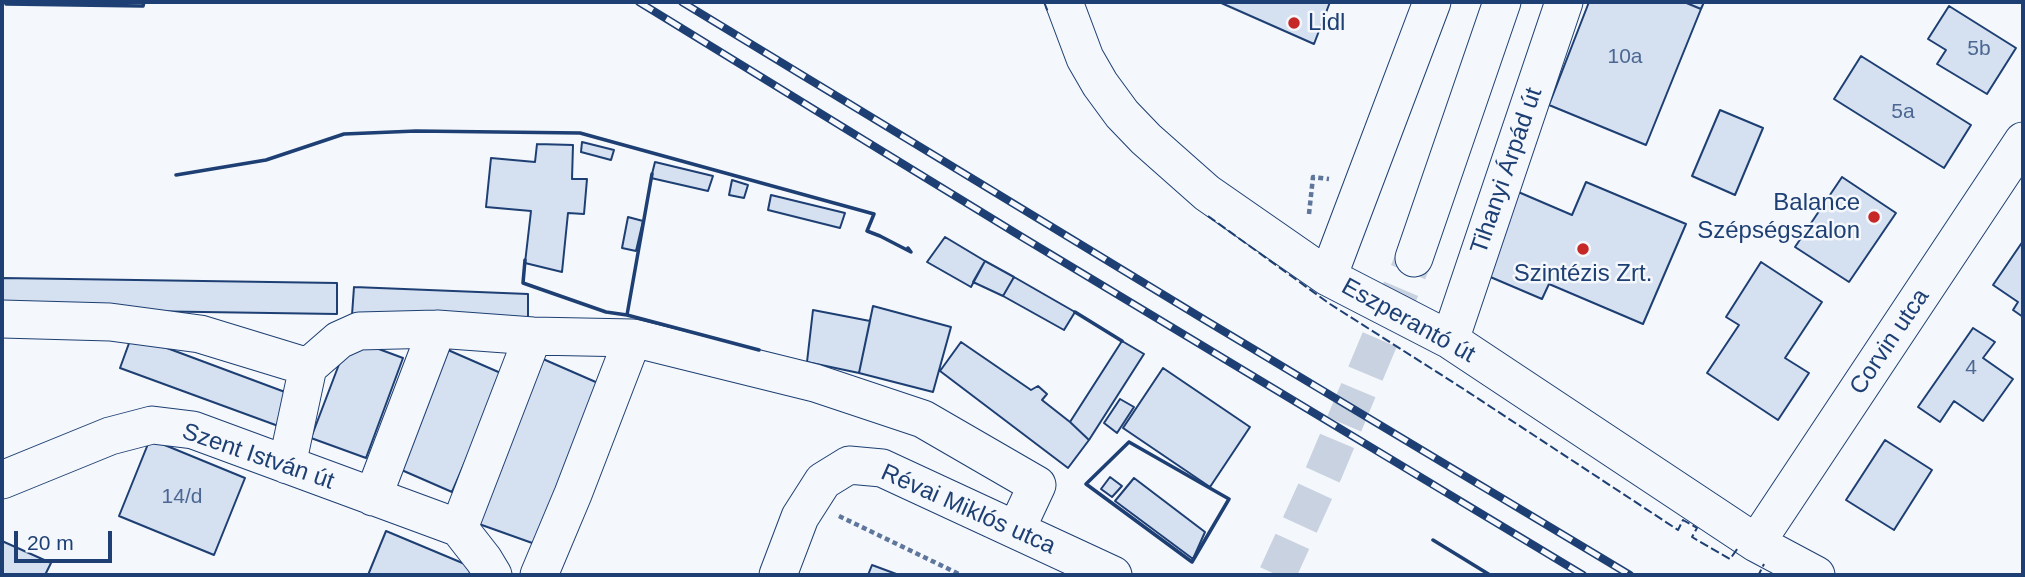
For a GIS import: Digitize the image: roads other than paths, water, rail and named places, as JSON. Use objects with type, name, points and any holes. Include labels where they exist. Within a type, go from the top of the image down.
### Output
[{"type":"street","name":"Eszperantó út","points":[[1064,2],[1085,58],[1122,114],[1207,193],[1328,276],[1450,340],[1756,543],[1816,575]]},
{"type":"street","points":[[1328,276],[1432,2]]},
{"type":"street","points":[[1414,258],[1502,2]]},
{"type":"street","name":"Tihanyi Árpád út","points":[[1450,340],[1564,2]]},
{"type":"street","name":"Corvin utca","points":[[1756,543],[2023,141]]},
{"type":"street","points":[[2,318],[110,322],[200,334],[309,367]]},
{"type":"street","points":[[373,497],[437,329]]},
{"type":"street","points":[[287,465],[309,367],[339,340],[359,331],[437,329],[533,336],[633,338],[815,383],[923,419],[1037,485],[1016,530]]},
{"type":"street","points":[[493,575],[459,528],[533,336]]},
{"type":"street","points":[[539,575],[633,338]]},
{"type":"street","name":"Szent István út","points":[[2,480],[110,436],[152,425],[193,430],[459,528]]},
{"type":"street","name":"Révai Miklós utca","points":[[778,575],[800,517],[823,481],[849,465],[882,468],[1113,575]]},
{"type":"tunnel","points":[[1277,575],[1324,472],[1414,258]]},
{"type":"railway","points":[[639,2],[1022,237],[1583,575]]},
{"type":"railway","points":[[682,2],[1630,575]]},
{"type":"place","name":"Lidl","points":[[1294,23]]},
{"type":"place","name":"Balance Szépségszalon","points":[[1874,217]]},
{"type":"place","name":"Szintézis Zrt.","points":[[1583,249]]}]
